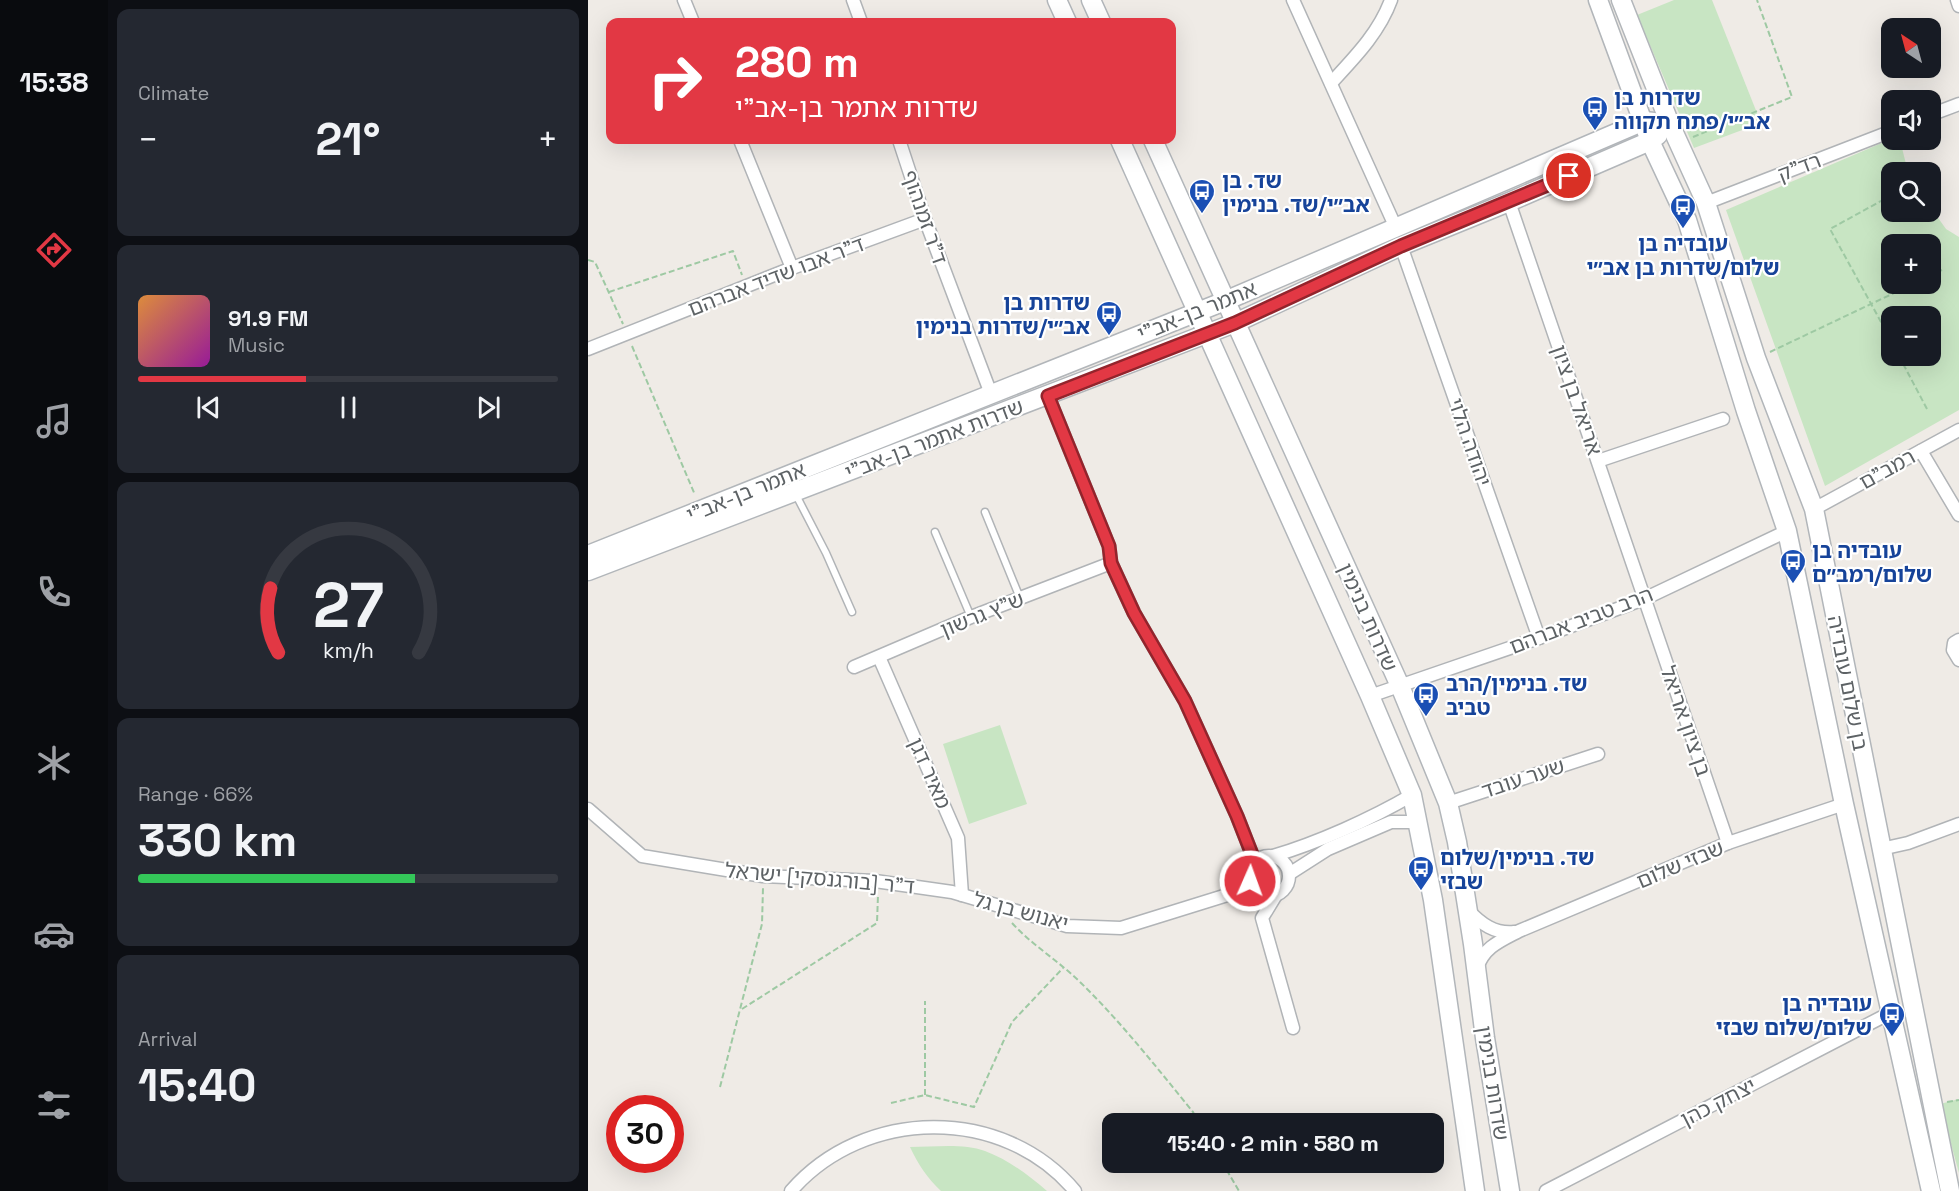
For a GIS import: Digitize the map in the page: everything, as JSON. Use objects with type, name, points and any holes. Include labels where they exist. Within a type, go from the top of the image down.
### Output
[{"type":"main road","points":[[1057,0],[1065,18]]},
{"type":"main road","points":[[1091,0],[1099,18]]},
{"type":"main road","name":"בן שלום עובדיה","points":[[1598,0],[1650,141],[1687,220],[1746,411],[1787,531],[1844,804],[1931,1191]]},
{"type":"main road","name":"בן שלום עובדיה","points":[[1622,0],[1670,123],[1706,203],[1756,358],[1814,509],[1950,1191]]},
{"type":"main road","name":"אתמר בן-אב\"י","points":[[588,555],[1225,301],[1644,121],[1670,123]]},
{"type":"main road","name":"שדרות אתמר בן-אב\"י","points":[[588,571],[1235,323],[1401,246],[1650,141],[1670,123]]},
{"type":"main road","name":"שדרות בנימין","points":[[1122,144],[1371,696],[1412,795],[1433,900],[1475,1191]]},
{"type":"main road","name":"שדרות בנימין","points":[[1155,144],[1400,686],[1448,803],[1468,910],[1485,1038],[1510,1191]]},
{"type":"street","points":[[684,0],[691,18]]},
{"type":"street","points":[[854,0],[860,18]]},
{"type":"street","points":[[1293,0],[1396,228]]},
{"type":"street","points":[[1331,83],[1362,49],[1385,16],[1391,0]]},
{"type":"street","points":[[1957,0],[1959,6]]},
{"type":"street","points":[[1941,111],[1959,104]]},
{"type":"street","name":"רד\"ק","points":[[1706,203],[1881,134]]},
{"type":"street","points":[[742,144],[792,268]]},
{"type":"street","name":"ד\"ר זמנהוף","points":[[900,144],[925,219],[991,394]]},
{"type":"street","name":"אריאל בן ציון","points":[[1509,202],[1644,599]]},
{"type":"street","name":"ד\"ר אבו שדיד אברהם","points":[[588,349],[792,268],[925,219]]},
{"type":"street","name":"יהודה הלוי","points":[[1401,246],[1539,638]]},
{"type":"street","points":[[1048,396],[1109,546],[1111,563],[1134,613],[1185,701],[1237,816],[1255,862]]},
{"type":"street","points":[[1598,461],[1723,419]]},
{"type":"street","name":"רמב\"ם","points":[[1814,509],[1959,430]]},
{"type":"street","points":[[1921,451],[1959,515]]},
{"type":"street","name":"הרב טביב אברהם","points":[[1371,696],[1644,599],[1787,531]]},
{"type":"street","name":"ש\"ץ גרשון","points":[[854,667],[971,617],[1111,563]]},
{"type":"street","name":"בן ציון אריאל","points":[[1644,599],[1728,843]]},
{"type":"street","points":[[1959,640],[1954,643],[1953,650],[1959,660]]},
{"type":"street","name":"מאיר דגן","points":[[879,657],[958,838],[962,895]]},
{"type":"street","name":"שער עובד","points":[[1448,803],[1598,754]]},
{"type":"street","points":[[1276,895],[1263,895],[1253,887],[1250,874],[1255,862],[1260,858],[1293,850],[1387,809],[1412,795]]},
{"type":"street","name":"שבזי שלום","points":[[1476,970],[1486,950],[1519,931],[1728,843],[1844,804]]},
{"type":"street","name":"ד\"ר [בורגנסקי] ישראל","points":[[588,809],[642,856],[764,876],[875,881],[962,895]]},
{"type":"street","points":[[1289,874],[1328,849],[1391,822],[1418,822]]},
{"type":"street","points":[[1881,849],[1908,843],[1959,824]]},
{"type":"street","points":[[1273,856],[1284,862],[1289,874],[1286,886],[1276,895],[1262,918],[1293,1028]]},
{"type":"street","name":"יאנוש בן גל","points":[[962,895],[1067,926],[1121,928],[1253,887]]},
{"type":"street","name":"שבזי שלום","points":[[1468,910],[1479,922],[1491,928],[1505,933],[1519,931]]},
{"type":"street","name":"יצחק כהן","points":[[1546,1191],[1890,1013]]},
{"type":"street","points":[[791,1191],[824,1160],[870,1137],[906,1129],[946,1127],[982,1133],[1008,1141],[1034,1155],[1066,1180],[1075,1191]]},
{"type":"lane","points":[[795,492],[826,553],[852,612]]},
{"type":"lane","points":[[985,512],[1020,598]]},
{"type":"lane","points":[[935,532],[971,617]]},
{"type":"path","points":[[1679,142],[1792,97],[1757,0]]},
{"type":"path","points":[[1881,201],[1830,229],[1881,322]]},
{"type":"path","points":[[608,292],[733,251],[746,286]]},
{"type":"path","points":[[588,261],[595,262],[702,510]]},
{"type":"path","points":[[1756,358],[1892,294]]},
{"type":"path","points":[[1904,366],[1927,409]]},
{"type":"path","points":[[720,1087],[742,1009],[762,924],[764,876]]},
{"type":"path","points":[[742,1009],[877,922],[879,897],[875,881]]},
{"type":"path","points":[[995,905],[1023,935],[1079,980],[1125,1027],[1193,1113]]},
{"type":"path","points":[[891,1103],[925,1095],[974,1107],[1012,1022],[1062,968]]},
{"type":"path","points":[[925,1001],[925,1095]]},
{"type":"path","points":[[1228,1173],[1239,1191]]},
{"type":"green space","points":[[1674,0],[1712,0],[1761,123],[1694,148],[1637,15]]},
{"type":"green space","points":[[1881,143],[1881,150],[1902,150],[1906,162],[1881,162],[1881,222],[1941,222],[1946,229],[1959,237],[1959,410],[1825,486],[1726,210]]},
{"type":"green space","points":[[1000,725],[1027,804],[969,824],[943,744]]},
{"type":"green space","points":[[1959,1099],[1959,1173],[1940,1104]]},
{"type":"green space","points":[[958,1146],[985,1151],[1010,1163],[1047,1191],[941,1191],[923,1170],[910,1147]]},
{"type":"place","name":"שדרות בן אב״י/פתח תקווה","points":[[1595,132]]},
{"type":"place","name":"שד. בן אב״י/שד. בנימין","points":[[1202,215]]},
{"type":"place","name":"עובדיה בן שלום/שדרות בן אב״י","points":[[1683,230]]},
{"type":"place","name":"שדרות בן אב״י/שדרות בנימין","points":[[1109,337]]},
{"type":"place","name":"עובדיה בן שלום/רמב״ם","points":[[1793,585]]},
{"type":"place","name":"שד. בנימין/הרב טביב","points":[[1426,718]]},
{"type":"place","name":"שד. בנימין/שלום שבזי","points":[[1421,892]]},
{"type":"place","name":"עובדיה בן שלום/שלום שבזי","points":[[1892,1038]]},
{"type":"route","points":[[1250,881],[1251,868],[1255,862],[1237,816],[1185,701],[1134,613],[1111,563],[1109,546],[1048,396],[1235,323],[1401,246],[1569,176]]}]
